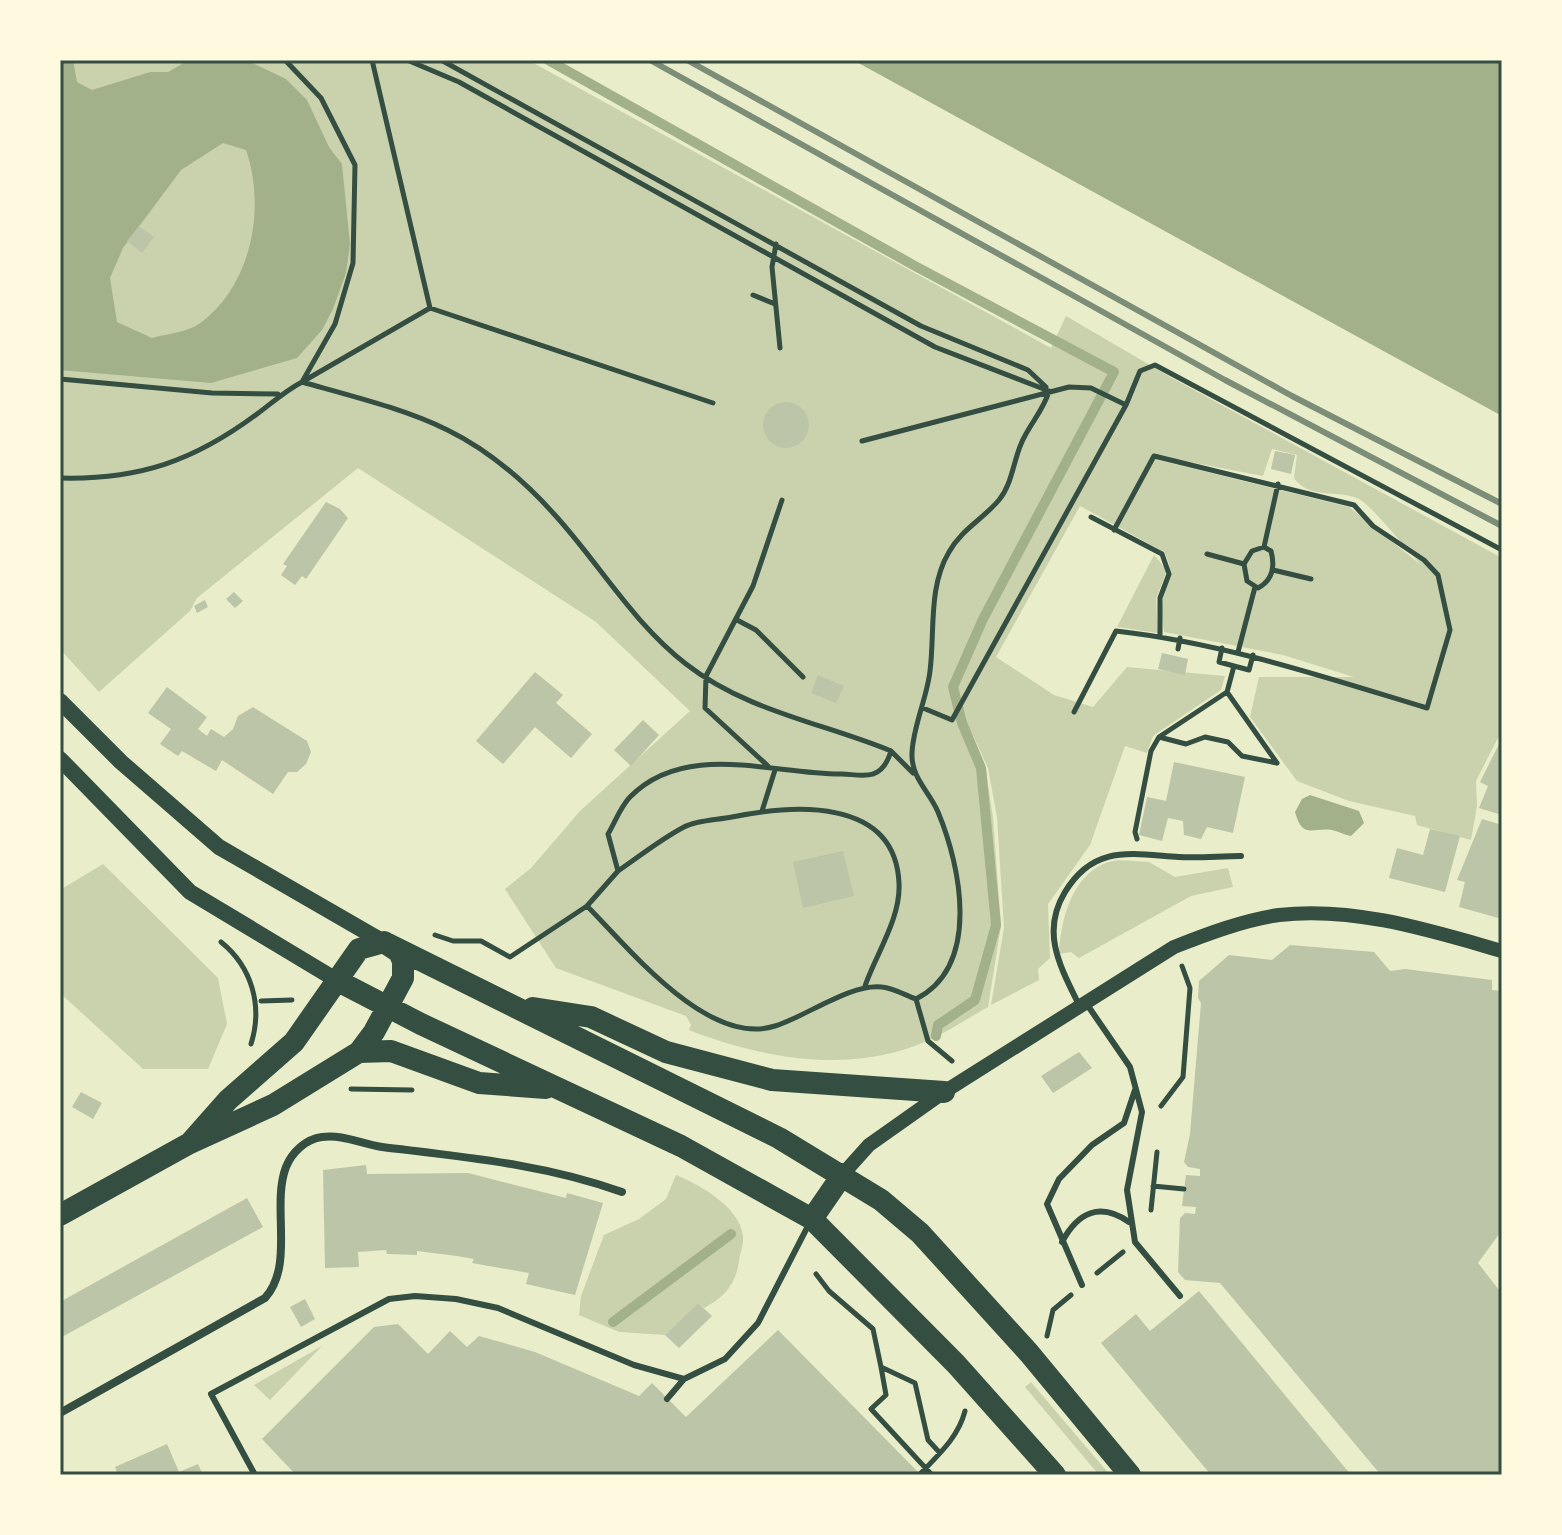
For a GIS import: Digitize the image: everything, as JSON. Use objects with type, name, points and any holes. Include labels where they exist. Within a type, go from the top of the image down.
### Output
[{"type":"highway","points":[[190,1143],[228,1100],[294,1042],[359,949],[375,942],[388,944],[779,1138],[843,1174],[881,1200],[920,1233],[1029,1353],[1130,1475]]},
{"type":"highway","points":[[60,1215],[190,1143],[273,1105],[359,1052],[388,1008],[404,970],[399,952],[388,944]]},
{"type":"highway","points":[[338,981],[738,1176],[812,1219],[927,1334],[1055,1475]]},
{"type":"highway","points":[[512,1005],[591,1017],[666,1052],[772,1080],[944,1092]]},
{"type":"highway","points":[[359,1052],[391,1051],[479,1083],[559,1089]]},
{"type":"highway","points":[[812,1219],[843,1174]]},
{"type":"main road","points":[[60,701],[121,762],[219,847],[388,944]]},
{"type":"main road","points":[[60,759],[190,892],[338,981]]},
{"type":"street","points":[[843,1174],[869,1145],[944,1092],[1174,947],[1212,932],[1277,915],[1342,916],[1383,921],[1502,951]]},
{"type":"street","points":[[60,1413],[265,1298],[276,1276],[285,1169],[301,1145],[319,1137],[345,1137],[366,1145],[485,1158],[587,1179],[622,1192]]},
{"type":"lane","points":[[1180,1296],[1135,1242],[1129,1223],[1127,1190],[1142,1122],[1136,1087],[1122,1053],[1083,1005],[1055,956],[1056,907],[1083,867],[1099,858],[1141,853],[1241,856]]},
{"type":"lane","points":[[1082,1285],[1047,1204],[1059,1179],[1092,1145],[1118,1131],[1129,1112],[1136,1087]]},
{"type":"lane","points":[[1062,1242],[1071,1225],[1093,1212],[1113,1211],[1129,1223]]},
{"type":"lane","points":[[667,1399],[684,1379],[725,1359],[758,1323],[812,1219]]},
{"type":"lane","points":[[255,1475],[211,1394],[389,1299],[434,1296],[498,1308],[634,1365],[684,1379]]},
{"type":"path","points":[[285,60],[321,98],[355,165],[353,263],[335,324],[302,382]]},
{"type":"path","points":[[372,60],[430,308]]},
{"type":"path","points":[[407,60],[459,82],[935,347],[1049,391]]},
{"type":"path","points":[[441,60],[921,326],[1028,370],[1049,391]]},
{"type":"path","points":[[776,244],[772,257],[780,348]]},
{"type":"path","points":[[753,295],[776,305]]},
{"type":"path","points":[[60,478],[122,476],[187,457],[256,415],[279,394],[430,308],[713,403]]},
{"type":"path","points":[[922,708],[952,720],[1126,405],[1140,371],[1155,365],[1502,550]]},
{"type":"path","points":[[60,379],[212,393],[279,394]]},
{"type":"path","points":[[302,382],[412,412],[452,430],[504,462],[556,515],[614,593],[687,666],[743,699],[891,751],[931,795],[954,858],[959,895],[956,945],[949,967],[930,992],[916,999],[885,987],[865,986],[773,1027],[741,1026],[703,1012],[666,987],[587,906]]},
{"type":"path","points":[[862,441],[1049,391],[1091,388],[1126,405]]},
{"type":"path","points":[[914,773],[913,747],[922,708],[943,564],[959,536],[998,501],[1008,485],[1021,443],[1049,391]]},
{"type":"path","points":[[1074,712],[1116,631],[1180,638],[1253,655],[1427,708],[1450,630],[1438,575],[1424,560],[1373,526],[1354,505],[1154,456],[1114,530]]},
{"type":"path","points":[[1264,547],[1278,484]]},
{"type":"path","points":[[782,500],[753,586],[706,676],[705,708],[775,770],[872,775],[887,763],[891,751]]},
{"type":"path","points":[[1091,517],[1162,554],[1168,564],[1169,574],[1159,608],[1160,636]]},
{"type":"path","points":[[1264,547],[1271,551],[1273,570],[1266,583],[1255,587],[1247,581],[1244,564],[1252,551],[1264,547]]},
{"type":"path","points":[[1207,554],[1244,564]]},
{"type":"path","points":[[1273,570],[1311,579]]},
{"type":"path","points":[[1238,652],[1255,587]]},
{"type":"path","points":[[737,620],[756,630],[803,677]]},
{"type":"path","points":[[1178,649],[1180,638]]},
{"type":"path","points":[[1222,648],[1219,662],[1249,670],[1253,655]]},
{"type":"path","points":[[1141,853],[1135,832],[1151,751],[1159,737],[1227,692],[1234,666]]},
{"type":"path","points":[[1159,737],[1186,744],[1205,737],[1228,742],[1242,756],[1277,763],[1227,692]]},
{"type":"path","points":[[618,871],[608,834],[628,798],[645,785],[673,770],[704,765],[768,766]]},
{"type":"path","points":[[762,811],[775,770]]},
{"type":"path","points":[[453,941],[481,941],[510,957],[587,906],[618,871],[687,825],[762,811],[835,811],[859,820],[879,835],[897,865],[898,898],[865,986]]},
{"type":"path","points":[[215,937],[237,958],[254,989],[254,1034],[247,1055]]},
{"type":"path","points":[[461,951],[465,943]]},
{"type":"path","points":[[261,1001],[297,999]]},
{"type":"path","points":[[916,999],[928,1041]]},
{"type":"path","points":[[1153,1186],[1184,1189]]},
{"type":"path","points":[[816,1274],[829,1291],[873,1329],[886,1395],[871,1409],[932,1475]]},
{"type":"path","points":[[881,1367],[915,1383],[928,1440],[940,1453]]},
{"type":"path","points":[[920,1474],[962,1424],[965,1410]]},
{"type":"shaded area","points":[[60,60],[528,60],[1051,348],[1066,316],[1172,378],[1502,558],[1502,730],[1476,781],[1477,806],[1471,840],[1417,825],[1415,816],[1349,801],[1297,781],[1250,717],[1259,677],[1354,677],[1283,655],[1164,632],[1162,606],[1170,573],[1164,552],[1080,506],[996,657],[1054,695],[1093,707],[1127,667],[1225,676],[1221,690],[1153,736],[1147,753],[1125,746],[1090,845],[1048,904],[1050,958],[1038,969],[1039,980],[991,1005],[1004,928],[997,817],[988,768],[971,731],[986,771],[993,818],[1001,926],[988,1007],[936,1036],[900,1051],[840,1060],[778,1055],[717,1040],[689,1030],[691,1025],[686,1016],[556,968],[505,889],[531,868],[580,811],[690,711],[596,622],[358,468],[197,598],[190,611],[99,692],[60,649]],"holes":[[[1272,449],[1297,455],[1294,478],[1300,485],[1316,492],[1359,499],[1421,565],[1349,507],[1158,460],[1153,455],[1263,476]]]},
{"type":"shaded area","points":[[60,60],[73,60],[77,82],[92,90],[150,72],[168,72],[189,60],[246,60],[286,79],[307,100],[329,147],[342,164],[350,244],[346,273],[322,330],[297,358],[211,383],[60,370]],"holes":[[[223,143],[246,150],[255,196],[254,221],[250,244],[232,289],[199,324],[183,331],[152,338],[117,322],[110,278],[123,248],[181,170]]]},
{"type":"shaded area","points":[[853,60],[1502,60],[1502,416]]},
{"type":"shaded area","points":[[1154,555],[1167,570],[1156,599],[1158,633],[1117,627]]},
{"type":"shaded area","points":[[1310,795],[1359,811],[1364,823],[1351,836],[1332,830],[1305,829],[1295,812],[1302,799]]},
{"type":"shaded area","points":[[1118,860],[1149,862],[1175,877],[1228,868],[1233,887],[1191,896],[1079,958],[1071,952],[1059,954],[1063,925],[1073,895],[1090,872]]},
{"type":"shaded area","points":[[103,864],[218,978],[227,1024],[208,1069],[143,1069],[60,993],[60,890]]},
{"type":"shaded area","points":[[676,1175],[717,1198],[740,1225],[742,1245],[735,1277],[728,1289],[704,1308],[698,1303],[665,1335],[619,1332],[579,1315],[581,1296],[604,1235],[639,1219],[666,1199]]},
{"type":"shaded area","points":[[322,1346],[270,1400],[254,1385]]},
{"type":"shaded area","points":[[1031,1382],[1110,1475],[1099,1475],[1025,1387]]},
{"type":"building","points":[[139,226],[154,237],[142,253],[127,241]]},
{"type":"building","points":[[786,402],[802,409],[809,425],[802,441],[786,448],[770,441],[763,425],[770,409]]},
{"type":"building","points":[[1275,451],[1295,455],[1291,474],[1271,469]]},
{"type":"building","points":[[326,502],[340,509],[348,518],[306,579],[302,576],[295,585],[281,575],[287,566],[283,564]]},
{"type":"building","points":[[234,592],[243,601],[235,608],[226,599]]},
{"type":"building","points":[[205,600],[208,607],[197,613],[194,606]]},
{"type":"building","points":[[1162,653],[1188,659],[1185,675],[1158,669]]},
{"type":"building","points":[[535,672],[563,695],[556,703],[592,734],[571,758],[535,727],[503,764],[476,741]]},
{"type":"building","points":[[818,675],[844,686],[836,703],[811,693]]},
{"type":"building","points":[[167,687],[207,717],[198,729],[207,736],[211,729],[224,737],[233,729],[238,716],[253,707],[307,741],[311,752],[306,764],[297,772],[288,772],[273,794],[222,760],[216,771],[182,751],[178,756],[160,744],[171,729],[148,713]]},
{"type":"building","points":[[643,720],[659,735],[631,766],[614,750]]},
{"type":"building","points":[[1502,738],[1502,815],[1479,808],[1488,786],[1480,782]]},
{"type":"building","points":[[1174,762],[1245,777],[1233,833],[1207,827],[1201,839],[1184,835],[1183,821],[1168,818],[1162,841],[1139,835],[1147,797],[1166,801]]},
{"type":"building","points":[[1482,819],[1502,825],[1502,919],[1459,907],[1465,882],[1457,880]]},
{"type":"building","points":[[1430,829],[1460,836],[1445,892],[1389,878],[1397,848],[1423,855]]},
{"type":"building","points":[[843,851],[854,896],[803,908],[793,862]]},
{"type":"building","points":[[1290,945],[1374,952],[1390,971],[1405,969],[1492,980],[1492,990],[1502,991],[1502,1230],[1478,1263],[1502,1294],[1502,1475],[1381,1475],[1220,1283],[1185,1280],[1178,1272],[1180,1218],[1185,1213],[1195,1214],[1196,1207],[1182,1206],[1186,1175],[1200,1176],[1200,1169],[1188,1167],[1184,1162],[1190,1134],[1201,1003],[1198,998],[1199,981],[1229,955],[1272,960]]},
{"type":"building","points":[[1079,1052],[1092,1068],[1053,1093],[1041,1076]]},
{"type":"building","points":[[81,1092],[102,1103],[93,1119],[72,1107]]},
{"type":"building","points":[[366,1165],[367,1174],[468,1173],[566,1198],[567,1193],[603,1203],[575,1295],[526,1284],[529,1273],[472,1263],[474,1259],[417,1251],[417,1255],[387,1254],[386,1250],[358,1252],[359,1267],[325,1268],[323,1170]]},
{"type":"building","points":[[247,1198],[263,1227],[60,1338],[60,1302]]},
{"type":"building","points":[[1199,1291],[1351,1475],[1211,1475],[1101,1343],[1136,1314],[1150,1331]]},
{"type":"building","points":[[305,1299],[315,1319],[301,1327],[290,1307]]},
{"type":"building","points":[[698,1303],[712,1316],[679,1348],[665,1335]]},
{"type":"building","points":[[398,1324],[428,1354],[450,1331],[467,1347],[479,1336],[535,1352],[639,1396],[652,1383],[686,1417],[778,1330],[921,1475],[296,1475],[262,1439],[374,1327]]},
{"type":"building","points":[[167,1444],[179,1472],[198,1464],[203,1475],[118,1475],[115,1467]]},
{"type":"waterway","points":[[548,60],[915,266],[1114,372],[983,619],[953,687],[962,723],[981,768],[996,925],[975,1000],[938,1025],[936,1036]]},
{"type":"waterway","points":[[613,1322],[731,1234]]},
{"type":"railway","points":[[650,60],[1225,380],[1502,526]]},
{"type":"railway","points":[[687,60],[1292,396],[1502,504]]}]
